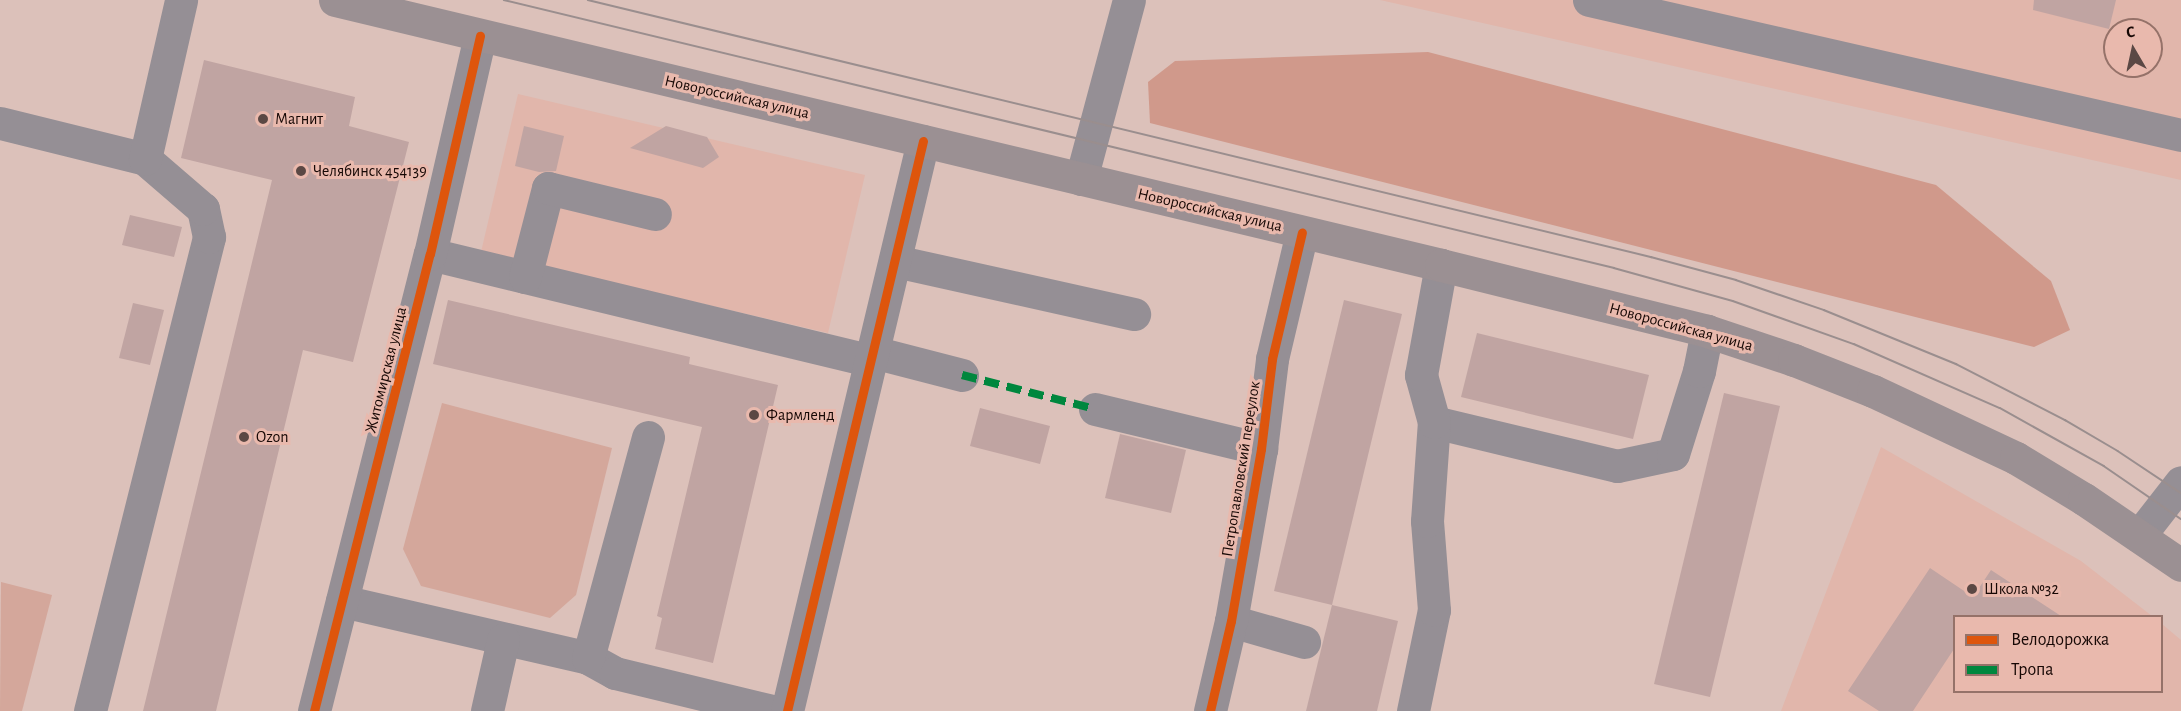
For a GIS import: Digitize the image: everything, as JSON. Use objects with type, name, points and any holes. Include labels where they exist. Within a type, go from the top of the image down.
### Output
[{"type":"main road","name":"Новороссийская улица","points":[[335,0],[1302,231],[1707,332],[1794,360],[1945,423],[2044,474],[2181,565]]},
{"type":"street","points":[[146,159],[181,0]]},
{"type":"street","points":[[1081,179],[1129,0]]},
{"type":"street","points":[[1589,0],[2181,135]]},
{"type":"street","name":"Житомирская улица","points":[[314,711],[430,254],[480,36]]},
{"type":"street","points":[[0,123],[146,159],[202,209],[209,237],[90,711]]},
{"type":"street","points":[[787,711],[923,141]]},
{"type":"street","points":[[525,277],[548,188],[655,214]]},
{"type":"street","name":"Петропавловский переулок","points":[[1210,711],[1232,621],[1262,448],[1272,359],[1302,231]]},
{"type":"street","points":[[430,254],[962,375]]},
{"type":"street","points":[[896,261],[1134,314]]},
{"type":"street","points":[[1413,711],[1434,610],[1427,520],[1434,422],[1421,375],[1441,265]]},
{"type":"street","points":[[1434,422],[1617,466],[1673,454],[1699,371],[1707,332]]},
{"type":"street","points":[[1095,409],[1262,448]]},
{"type":"street","points":[[588,658],[648,437]]},
{"type":"street","points":[[2139,536],[2181,482]]},
{"type":"street","points":[[342,602],[588,658],[615,673],[772,711]]},
{"type":"street","points":[[1232,621],[1304,642]]},
{"type":"street","points":[[487,711],[503,640]]},
{"type":"shaded area","points":[[1380,0],[2181,0],[2181,180]]},
{"type":"shaded area","points":[[1428,52],[1936,185],[2051,281],[2070,330],[2034,347],[1150,123],[1148,82],[1175,61]]},
{"type":"shaded area","points":[[518,94],[865,175],[828,333],[481,252]]},
{"type":"shaded area","points":[[442,403],[612,448],[576,595],[550,618],[421,586],[403,549]]},
{"type":"shaded area","name":"Школа №32","points":[[1881,447],[2081,561],[2151,615],[1953,615],[1953,693],[2163,693],[2163,625],[2181,640],[2181,711],[1781,711]]},
{"type":"shaded area","points":[[1,582],[52,595],[22,711],[0,711]]},
{"type":"building","points":[[2034,0],[2116,0],[2112,18],[2103,18],[2103,28],[2033,10]]},
{"type":"building","points":[[204,60],[355,97],[349,126],[409,142],[353,362],[303,350],[216,711],[143,711],[272,180],[181,158]]},
{"type":"building","points":[[524,126],[564,136],[556,171],[539,172],[515,166]]},
{"type":"building","points":[[666,126],[707,137],[719,157],[703,168],[630,148]]},
{"type":"building","points":[[130,215],[182,227],[174,257],[122,245]]},
{"type":"building","points":[[448,300],[690,357],[689,364],[778,385],[713,663],[655,649],[662,618],[657,616],[702,427],[433,364]]},
{"type":"building","points":[[1344,300],[1402,314],[1332,605],[1274,591]]},
{"type":"building","points":[[133,303],[164,310],[150,365],[119,358]]},
{"type":"building","points":[[1477,333],[1649,375],[1633,439],[1461,397]]},
{"type":"building","points":[[1724,393],[1780,406],[1710,697],[1654,684]]},
{"type":"building","points":[[980,408],[1050,426],[1040,464],[970,446]]},
{"type":"building","points":[[1120,434],[1186,450],[1171,513],[1105,498]]},
{"type":"building","points":[[1930,568],[1973,597],[1991,570],[2059,615],[1953,615],[1953,651],[1913,711],[1879,711],[1848,691]]},
{"type":"building","points":[[1332,605],[1398,621],[1377,711],[1306,711]]},
{"type":"tram line","points":[[504,0],[1614,268],[1733,301],[1854,344],[2000,408],[2104,466],[2181,519]]},
{"type":"tram line","points":[[588,0],[1651,257],[1736,280],[1824,310],[1956,364],[2065,420],[2118,451],[2181,493]]},
{"type":"marked path","points":[[962,375],[1095,409]]},
{"type":"cycle path","points":[[314,711],[430,254],[480,36]]},
{"type":"cycle path","points":[[787,711],[923,141]]},
{"type":"cycle path","points":[[1210,711],[1231,621],[1261,449],[1272,359],[1302,232]]},
{"type":"place","name":"Магнит","points":[[263,119]]},
{"type":"place","name":"Челябинск 454139","points":[[301,171]]},
{"type":"place","name":"Фармленд","points":[[754,415]]},
{"type":"place","name":"Ozon","points":[[244,437]]},
{"type":"place","name":"Школа №32","points":[[1972,589]]}]
